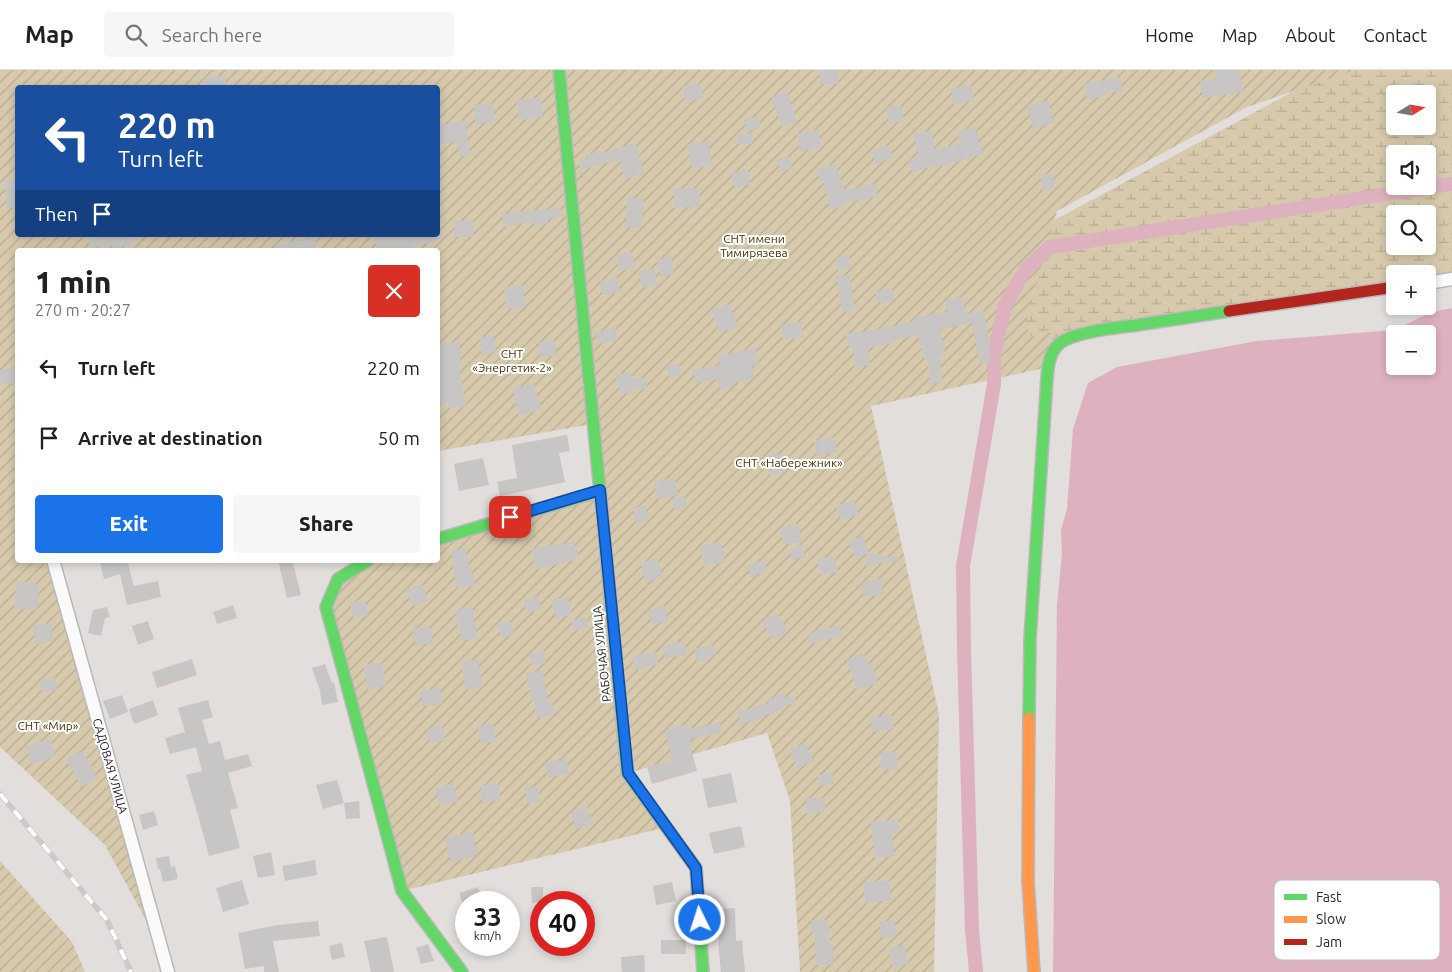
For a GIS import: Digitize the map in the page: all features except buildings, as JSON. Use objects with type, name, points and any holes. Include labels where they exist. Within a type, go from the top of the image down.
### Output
[{"type":"street","name":"РАБОЧАЯ УЛИЦА","points":[[558,70],[628,773],[696,868],[704,972]]},
{"type":"street","points":[[1436,282],[1452,279]]},
{"type":"street","points":[[1034,972],[1028,881],[1030,639],[1046,401],[1052,352],[1062,341],[1095,332],[1386,289]]},
{"type":"street","points":[[440,538],[600,490]]},
{"type":"street","name":"САДОВАЯ УЛИЦА","points":[[54,563],[168,972]]},
{"type":"street","points":[[364,563],[338,579],[326,607],[402,891],[462,972]]},
{"type":"green space","points":[[0,70],[1355,70],[1247,107],[1057,211],[1026,322],[1029,337],[1053,332],[1049,367],[871,406],[939,714],[934,972],[800,972],[790,801],[767,733],[628,773],[667,827],[402,891],[326,607],[338,579],[364,563],[440,563],[440,538],[600,490],[593,424],[440,451],[440,248],[15,248],[15,563],[54,563],[161,948],[105,845],[0,747]]},
{"type":"green space","points":[[1333,70],[1452,70],[1452,273],[1436,276],[1436,265],[1386,265],[1386,284],[1013,347],[1025,236]]},
{"type":"green space","points":[[0,861],[72,942],[85,972],[0,972]]},
{"type":"shaded area","points":[[1452,308],[1452,972],[1053,972],[1057,605],[1062,553],[1061,530],[1067,509],[1073,429],[1088,383],[1117,367],[1257,341],[1386,331],[1386,375],[1436,375],[1436,325],[1405,325],[1426,315],[1436,315],[1436,311]]},
{"type":"waterway","points":[[976,972],[972,930],[963,566],[994,384],[994,355],[1005,305],[1026,269],[1050,247],[1452,184]]},
{"type":"railway","points":[[0,794],[107,920],[131,972]]},
{"type":"traffic: fast","points":[[440,538],[600,491],[559,70]]},
{"type":"traffic: fast","points":[[1029,718],[1030,639],[1047,378],[1052,354],[1060,343],[1086,333],[1229,311]]},
{"type":"traffic: fast","points":[[600,491],[627,773],[696,868],[703,972]]},
{"type":"traffic: fast","points":[[364,563],[338,579],[326,607],[402,891],[462,972]]},
{"type":"traffic: slow","points":[[1029,718],[1028,881],[1034,972]]},
{"type":"traffic: jam","points":[[1229,311],[1386,288]]},
{"type":"route","points":[[510,517],[600,490],[628,773],[696,868],[700,920]]},
{"type":"park label","name":"СНТ имени Тимирязева","points":[[754,246]]},
{"type":"park label","name":"СНТ «Энергетик-2»","points":[[512,361]]},
{"type":"park label","name":"СНТ «Набережник»","points":[[789,463]]},
{"type":"park label","name":"СНТ «Мир»","points":[[48,726]]}]
